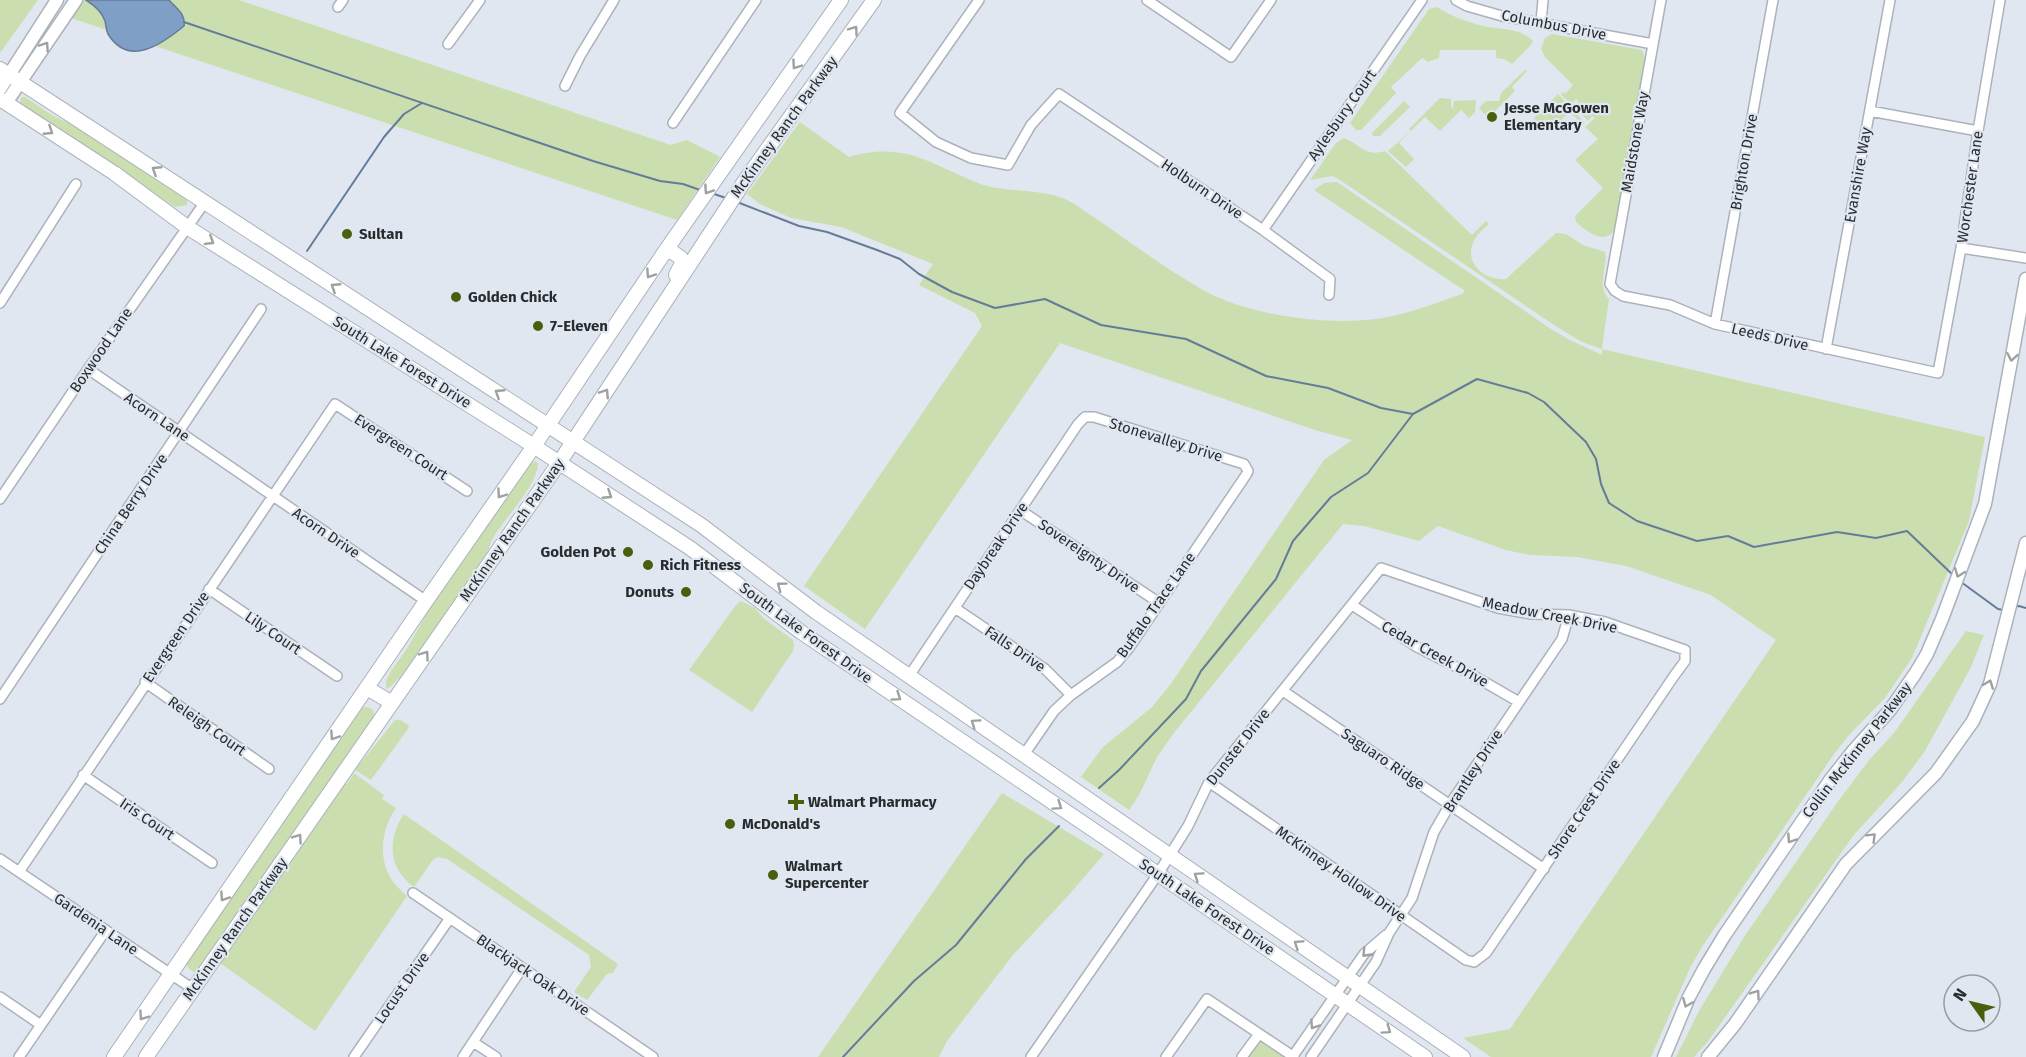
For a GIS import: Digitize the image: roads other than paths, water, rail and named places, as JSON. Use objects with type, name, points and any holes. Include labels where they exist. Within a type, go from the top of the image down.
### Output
[{"type":"main road","name":"McKinney Ranch Parkway","points":[[114,1057],[721,170],[841,0]]},
{"type":"main road","name":"McKinney Ranch Parkway","points":[[146,1057],[559,463],[746,179],[874,0]]},
{"type":"main road","name":"South Lake Forest Drive","points":[[4,71],[701,525],[828,620],[1462,1057]]},
{"type":"main road","name":"South Lake Forest Drive","points":[[2,104],[114,173],[188,227],[534,446],[690,548],[813,641],[1425,1057]]},
{"type":"main road","points":[[664,253],[674,252],[681,258],[682,263],[664,302]]},
{"type":"main road","points":[[392,356],[406,333]]},
{"type":"main road","points":[[813,641],[828,620]]},
{"type":"main road","points":[[367,688],[392,703]]},
{"type":"main road","points":[[1011,774],[1023,756]]},
{"type":"street","points":[[0,89],[4,71],[57,0]]},
{"type":"street","points":[[448,44],[480,0]]},
{"type":"street","points":[[565,86],[580,56],[614,0]]},
{"type":"street","points":[[673,123],[756,0]]},
{"type":"street","name":"Holburn Drive","points":[[979,0],[900,113],[936,142],[971,158],[1008,165],[1031,125],[1059,94],[1263,230],[1330,279],[1329,294]]},
{"type":"street","points":[[1147,0],[1231,57],[1271,0]]},
{"type":"street","name":"Aylesbury Court","points":[[1263,230],[1422,0]]},
{"type":"street","name":"Columbus Drive","points":[[1456,0],[1467,6],[1502,16],[1653,44]]},
{"type":"street","points":[[1541,22],[1544,0]]},
{"type":"street","name":"Maidstone Way","points":[[1610,284],[1661,0]]},
{"type":"street","name":"Brighton Drive","points":[[1715,324],[1773,0]]},
{"type":"street","name":"Evanshire Way","points":[[1826,349],[1890,0]]},
{"type":"street","name":"Worchester Lane","points":[[1938,373],[1961,248],[2000,0]]},
{"type":"street","points":[[2,104],[20,82],[73,5]]},
{"type":"street","points":[[1870,111],[1978,131]]},
{"type":"street","points":[[0,303],[76,184]]},
{"type":"street","name":"Boxwood Lane","points":[[0,499],[205,202]]},
{"type":"street","points":[[1961,248],[2026,258]]},
{"type":"street","name":"Collin McKinney Parkway","points":[[1664,1057],[1689,997],[1724,936],[1831,779],[1890,710],[1915,674],[1942,618],[1977,527],[1988,490],[2026,279]]},
{"type":"street","name":"Leeds Drive","points":[[1610,284],[1623,296],[1670,305],[1715,324],[1938,373]]},
{"type":"street","name":"China Berry Drive","points":[[0,699],[261,309]]},
{"type":"street","name":"Acorn Lane","points":[[88,369],[225,465]]},
{"type":"street","name":"Evergreen Court","points":[[334,404],[467,491]]},
{"type":"street","name":"Evergreen Drive","points":[[19,872],[334,404]]},
{"type":"street","name":"Stonevalley Drive","points":[[1084,417],[1094,417],[1240,462],[1247,467]]},
{"type":"street","name":"Daybreak Drive","points":[[909,676],[1084,417]]},
{"type":"street","name":"Acorn Drive","points":[[225,465],[426,601]]},
{"type":"street","name":"Buffalo Trace Lane","points":[[1023,756],[1053,711],[1117,662],[1129,648],[1246,475],[1247,467]]},
{"type":"street","name":"Sovereignty Drive","points":[[1020,510],[1158,602]]},
{"type":"street","points":[[1708,1057],[1735,1024],[1846,864],[1917,793],[1951,753],[1973,721],[1990,684],[2025,546]]},
{"type":"street","name":"Dunster Drive","points":[[1031,1057],[1158,874],[1188,825],[1209,782],[1381,568]]},
{"type":"street","name":"Meadow Creek Drive","points":[[1381,568],[1498,608],[1531,614],[1569,615],[1605,622],[1685,650]]},
{"type":"street","name":"Lily Court","points":[[209,589],[337,676]]},
{"type":"street","name":"Cedar Creek Drive","points":[[1352,604],[1417,647],[1519,702]]},
{"type":"street","name":"Falls Drive","points":[[955,608],[1045,669],[1071,695]]},
{"type":"street","name":"Brantley Drive","points":[[1311,1057],[1377,962],[1389,933],[1412,898],[1434,832],[1562,639],[1569,615]]},
{"type":"street","name":"Shore Crest Drive","points":[[1474,962],[1486,953],[1685,661],[1685,650]]},
{"type":"street","name":"Releigh Court","points":[[145,682],[269,769]]},
{"type":"street","name":"Saguaro Ridge","points":[[1283,691],[1544,868]]},
{"type":"street","name":"Iris Court","points":[[83,775],[212,863]]},
{"type":"street","name":"McKinney Hollow Drive","points":[[1209,782],[1466,960],[1474,962]]},
{"type":"street","name":"Gardenia Lane","points":[[0,859],[193,989]]},
{"type":"street","name":"Blackjack Oak Drive","points":[[413,893],[652,1057]]},
{"type":"street","name":"Locust Drive","points":[[354,1057],[450,918]]},
{"type":"street","points":[[19,1057],[106,930]]},
{"type":"street","name":"Brantley Drive","points":[[1293,1057],[1364,954],[1389,933]]},
{"type":"street","points":[[463,1057],[522,968]]},
{"type":"street","points":[[0,997],[41,1025]]},
{"type":"street","points":[[1167,1057],[1207,999],[1293,1057]]},
{"type":"street","points":[[1242,1057],[1259,1034]]},
{"type":"street","points":[[473,1042],[496,1057]]},
{"type":"water","points":[[86,0],[169,0],[182,15],[184,26],[166,40],[146,50],[126,50],[116,44],[108,34],[102,15]]},
{"type":"waterway","points":[[184,22],[593,161],[703,191]]},
{"type":"waterway","points":[[307,251],[384,137],[404,114],[422,103]]},
{"type":"waterway","points":[[711,193],[726,198]]},
{"type":"waterway","points":[[737,202],[799,226],[827,232],[900,259],[919,274],[952,292],[995,308],[1045,299],[1101,325],[1186,339],[1266,376],[1328,388],[1381,408],[1413,414]]},
{"type":"waterway","points":[[1099,788],[1186,699],[1201,671],[1276,579],[1293,541],[1331,497],[1368,473],[1413,414],[1477,379],[1528,393],[1544,402],[1586,442],[1596,459],[1601,484],[1609,503],[1637,521],[1697,541],[1728,536],[1754,547],[1837,532],[1876,538],[1907,531],[1954,576]]},
{"type":"waterway","points":[[1961,582],[1998,609],[2003,610]]},
{"type":"waterway","points":[[2014,607],[2026,608]]},
{"type":"waterway","points":[[843,1057],[914,981],[956,945],[1026,859],[1059,826]]},
{"type":"place","name":"Jesse McGowen Elementary","points":[[1492,117]]},
{"type":"place","name":"Sultan","points":[[347,234]]},
{"type":"place","name":"Golden Chick","points":[[456,297]]},
{"type":"place","name":"7-Eleven","points":[[538,326]]},
{"type":"place","name":"Golden Pot","points":[[628,552]]},
{"type":"place","name":"Rich Fitness","points":[[648,565]]},
{"type":"place","name":"Donuts","points":[[686,592]]},
{"type":"place","name":"Walmart Pharmacy","points":[[796,802]]},
{"type":"place","name":"McDonald's","points":[[730,824]]},
{"type":"place","name":"Walmart Supercenter","points":[[773,875]]}]
